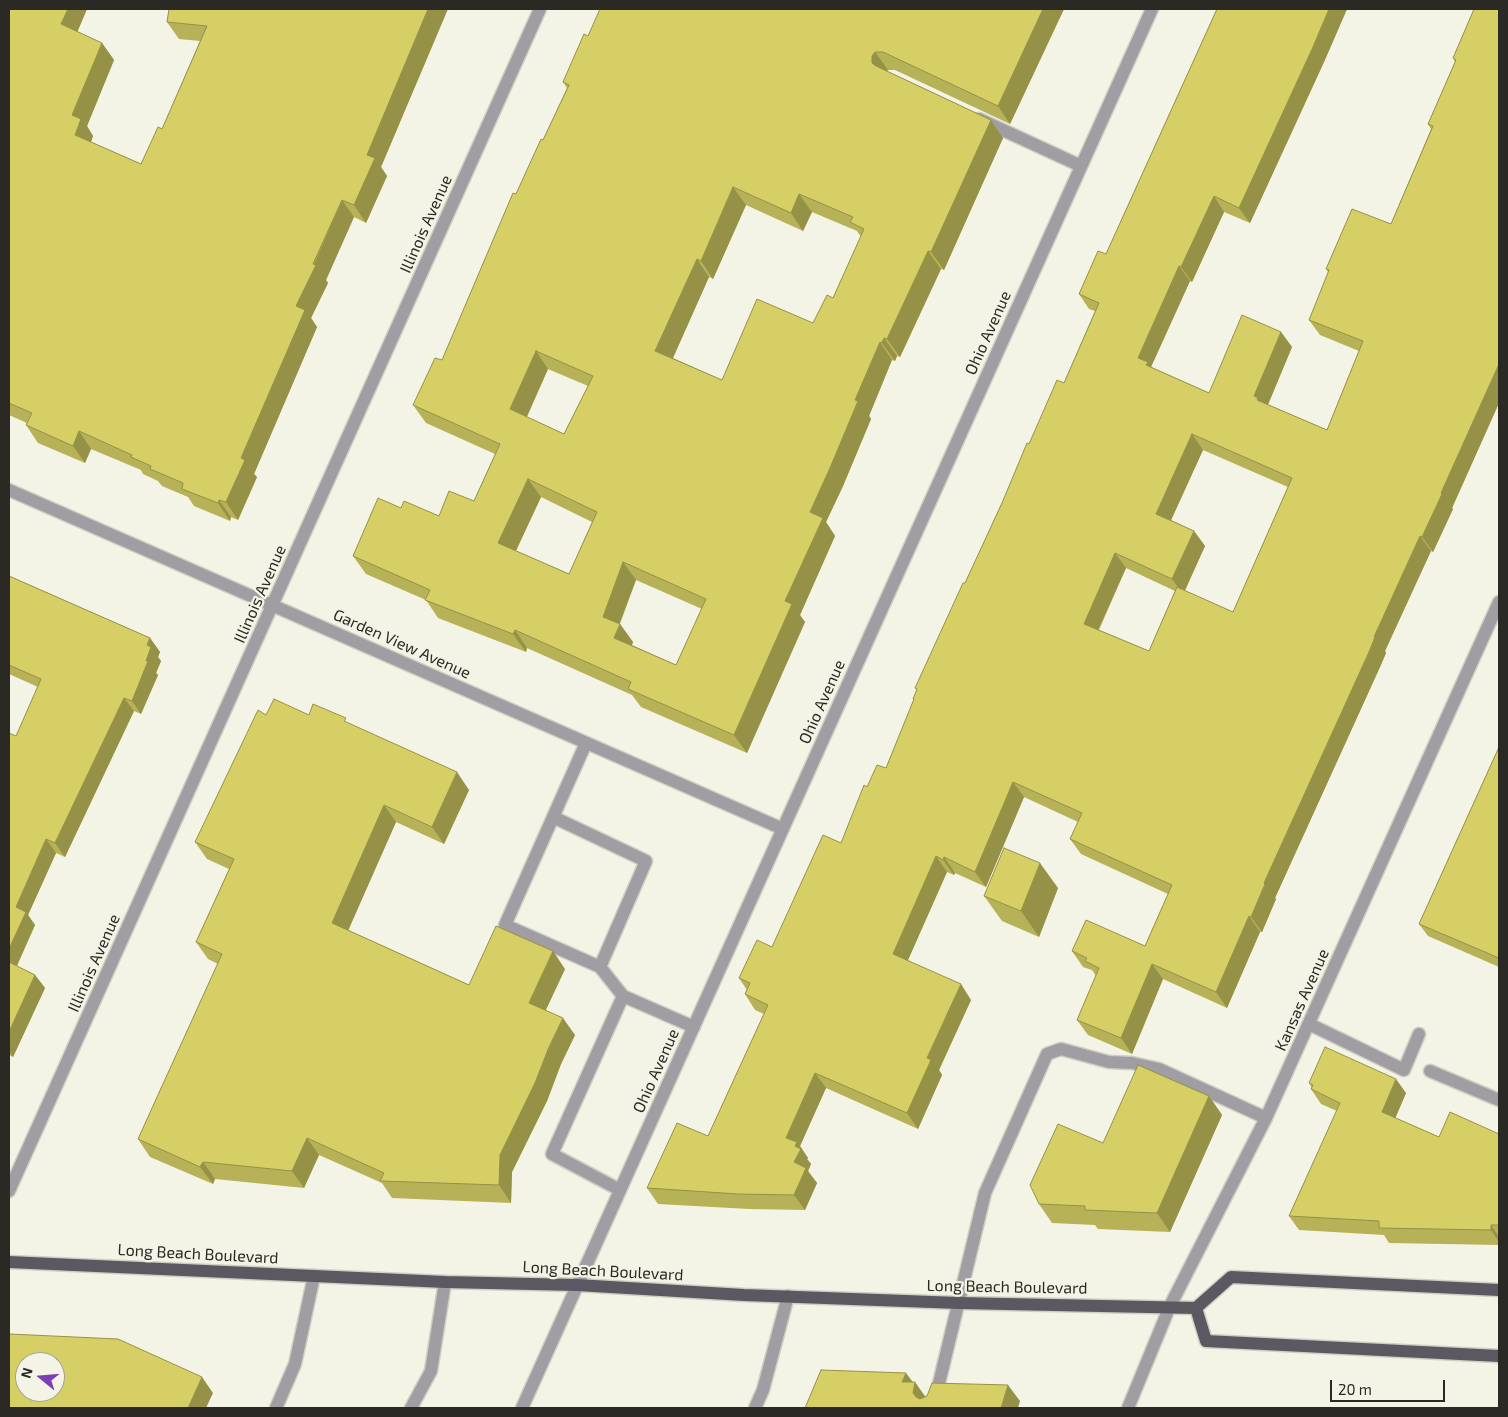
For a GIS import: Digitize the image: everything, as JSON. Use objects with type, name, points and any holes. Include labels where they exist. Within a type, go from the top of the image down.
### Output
[{"type":"main road","name":"Long Beach Boulevard","points":[[9,1262],[445,1282],[578,1285],[959,1303],[1196,1308]]},
{"type":"main road","points":[[1499,1288],[1231,1277],[1196,1308],[1206,1341],[1499,1356]]},
{"type":"street","name":"Illinois Avenue","points":[[9,1191],[540,9]]},
{"type":"street","name":"Ohio Avenue","points":[[522,1408],[1152,9]]},
{"type":"street","points":[[972,115],[1081,166]]},
{"type":"street","name":"Garden View Avenue","points":[[9,490],[783,829]]},
{"type":"street","name":"Kansas Avenue","points":[[1128,1408],[1170,1306],[1266,1118],[1499,602]]},
{"type":"street","points":[[586,743],[505,925],[600,967],[622,996],[694,1027]]},
{"type":"street","points":[[553,817],[646,861],[600,967]]},
{"type":"street","points":[[620,1190],[552,1154],[622,996]]},
{"type":"street","points":[[1308,1024],[1404,1070],[1419,1034]]},
{"type":"street","points":[[933,1408],[985,1193],[1046,1054],[1061,1049],[1109,1062],[1132,1063],[1158,1069],[1266,1118]]},
{"type":"street","points":[[1430,1071],[1499,1100]]},
{"type":"street","points":[[276,1408],[295,1364],[314,1276]]},
{"type":"street","points":[[411,1408],[431,1371],[445,1282]]},
{"type":"street","points":[[755,1408],[763,1390],[788,1296]]},
{"type":"building","points":[[9,9],[68,9],[61,24],[102,43],[72,115],[81,119],[75,135],[141,164],[158,127],[162,129],[207,26],[167,22],[169,9],[428,9],[367,155],[375,158],[354,205],[342,200],[313,264],[316,265],[296,306],[305,310],[241,458],[245,460],[226,502],[219,500],[218,503],[182,489],[183,483],[150,469],[151,466],[131,457],[132,455],[79,431],[73,446],[26,425],[32,413],[9,403]]},
{"type":"building","points":[[600,9],[1043,9],[998,106],[883,52],[875,52],[872,56],[872,63],[876,66],[991,120],[931,252],[928,251],[887,339],[884,338],[882,343],[880,342],[855,400],[858,401],[810,512],[823,518],[785,601],[792,604],[734,735],[628,689],[631,682],[515,630],[513,634],[425,600],[430,590],[353,556],[378,498],[401,508],[404,501],[439,516],[449,491],[474,501],[500,444],[413,405],[435,358],[442,360],[513,193],[516,194],[541,139],[543,140],[569,85],[563,82],[584,34],[588,36]],"holes":[[[733,187],[791,213],[799,194],[853,217],[850,222],[864,229],[833,298],[827,295],[813,323],[757,299],[722,380],[655,351],[697,259],[701,261]],[[536,351],[593,376],[564,434],[510,409]],[[528,479],[597,512],[569,574],[498,543]],[[623,562],[706,599],[676,665],[614,638],[620,624],[603,617]]]},
{"type":"building","points":[[1217,9],[1329,9],[1239,208],[1214,196],[1181,267],[1179,266],[1138,358],[1148,362],[1146,365],[1209,393],[1242,315],[1281,332],[1254,396],[1258,398],[1257,400],[1327,430],[1363,341],[1309,320],[1329,270],[1326,269],[1352,209],[1391,224],[1433,126],[1428,124],[1456,60],[1453,58],[1474,9],[1499,9],[1499,364],[1442,494],[1422,537],[1420,536],[1374,637],[1369,652],[1216,992],[1152,964],[1121,1038],[1077,1020],[1099,968],[1085,961],[1087,958],[1072,951],[1086,920],[1145,946],[1172,885],[1070,839],[1082,813],[1013,782],[975,872],[944,857],[943,860],[936,856],[893,954],[961,984],[927,1058],[931,1060],[907,1113],[815,1073],[786,1138],[797,1142],[795,1146],[801,1149],[794,1162],[806,1168],[794,1195],[738,1194],[647,1188],[677,1123],[708,1136],[768,1005],[745,994],[750,983],[739,978],[757,940],[772,947],[823,835],[841,843],[864,785],[867,787],[877,765],[886,768],[914,699],[917,689],[915,688],[1002,503],[1027,443],[1029,444],[1057,380],[1064,383],[1099,303],[1079,294],[1098,251],[1106,254]],"holes":[[[1192,434],[1292,478],[1233,612],[1177,587],[1149,651],[1084,624],[1115,553],[1172,579],[1194,531],[1156,514]]]},
{"type":"building","points":[[9,576],[150,638],[147,645],[151,647],[146,661],[148,661],[132,701],[124,698],[55,843],[46,839],[16,907],[26,912],[9,949],[9,733],[16,736],[41,679],[9,665]]},
{"type":"building","points":[[274,699],[309,715],[313,704],[346,718],[344,721],[457,772],[432,827],[384,805],[332,923],[469,985],[496,926],[553,951],[529,1003],[563,1018],[535,1083],[500,1155],[499,1185],[380,1181],[384,1173],[307,1138],[292,1171],[203,1162],[200,1167],[138,1139],[222,954],[196,942],[234,859],[195,842],[258,710],[266,715]]},
{"type":"building","points":[[1499,747],[1499,958],[1419,924]]},
{"type":"building","points":[[1004,848],[1040,863],[1021,911],[984,896]]},
{"type":"building","points":[[9,962],[35,975],[9,1032]]},
{"type":"building","points":[[1325,1047],[1396,1079],[1382,1112],[1439,1137],[1450,1112],[1499,1134],[1499,1225],[1491,1225],[1491,1230],[1379,1228],[1379,1221],[1289,1216],[1340,1103],[1311,1089],[1313,1085],[1309,1083]]},
{"type":"building","points":[[1138,1065],[1209,1096],[1157,1213],[1085,1210],[1085,1206],[1039,1204],[1030,1185],[1058,1124],[1103,1143]]},
{"type":"building","points":[[9,1334],[118,1339],[202,1377],[188,1408],[9,1408]]},
{"type":"building","points":[[821,1370],[906,1373],[902,1382],[915,1382],[913,1393],[920,1399],[927,1396],[932,1383],[1008,1385],[1001,1408],[805,1408]]}]
